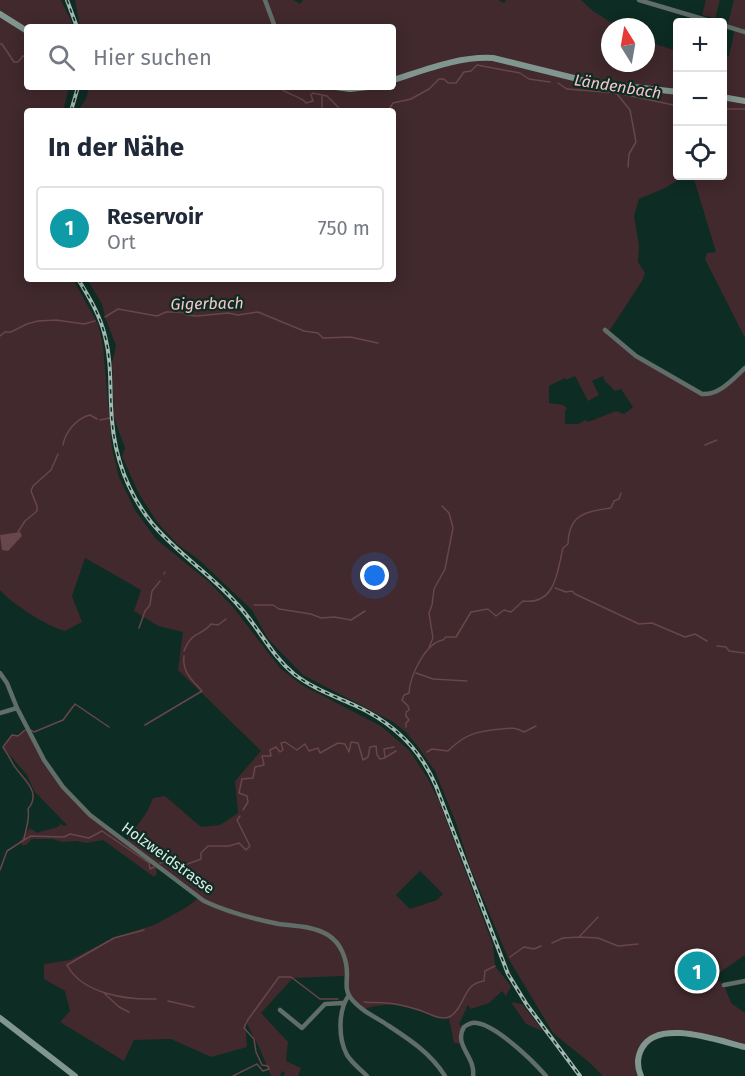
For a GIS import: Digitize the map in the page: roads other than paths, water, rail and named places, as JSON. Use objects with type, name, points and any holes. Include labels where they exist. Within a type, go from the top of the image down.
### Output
[{"type":"street","points":[[265,0],[273,24]]},
{"type":"street","points":[[639,0],[699,18]]},
{"type":"street","points":[[0,14],[24,29]]},
{"type":"street","points":[[727,27],[745,32]]},
{"type":"street","points":[[396,79],[479,57],[493,58],[590,82],[673,91]]},
{"type":"street","points":[[727,98],[745,101]]},
{"type":"street","points":[[604,330],[636,356],[702,394],[719,390],[745,368]]},
{"type":"street","name":"Holzweidstrasse","points":[[0,674],[9,687],[16,708],[53,774],[90,815],[204,901],[232,912],[270,922],[311,928],[330,936],[338,943],[343,953],[347,970],[346,987],[349,995]]},
{"type":"street","points":[[0,713],[16,708]]},
{"type":"street","points":[[724,985],[745,981]]},
{"type":"street","points":[[366,1076],[347,1055],[344,1046],[341,1029],[343,1003],[349,995],[368,1013],[421,1048],[445,1076]]},
{"type":"street","points":[[280,1010],[302,1028],[325,1004],[343,1003]]},
{"type":"street","points":[[0,1018],[75,1076]]},
{"type":"street","points":[[473,1076],[473,1066],[460,1035],[465,1026],[474,1023],[484,1025],[508,1041],[546,1076]]},
{"type":"street","points":[[641,1076],[638,1065],[640,1053],[647,1041],[658,1035],[669,1032],[681,1033],[745,1047]]},
{"type":"waterway","name":"Ländenbach","points":[[0,44],[14,62],[18,62],[24,56]]},
{"type":"waterway","name":"Ländenbach","points":[[390,108],[393,103],[411,99],[429,89],[439,79],[444,79],[448,83],[456,83],[464,72],[471,71],[477,65],[520,73],[529,79],[550,82]]},
{"type":"waterway","name":"Ländenbach","points":[[558,83],[567,89],[617,93],[673,105]]},
{"type":"waterway","name":"Ländenbach","points":[[283,90],[301,98],[306,103],[313,101],[311,95],[313,93],[327,96],[339,108]]},
{"type":"waterway","points":[[617,94],[630,110],[636,142],[629,154],[628,167]]},
{"type":"waterway","points":[[322,95],[322,108]]},
{"type":"waterway","name":"Ländenbach","points":[[727,109],[745,109]]},
{"type":"waterway","name":"Gigerbach","points":[[105,317],[118,309],[157,316],[166,312],[182,312],[197,316],[258,312],[304,331],[318,333],[323,338],[350,337],[378,343]]},
{"type":"waterway","name":"Gigerbach","points":[[0,336],[5,332],[11,332],[38,321],[56,320],[84,324],[95,321]]},
{"type":"waterway","points":[[63,445],[66,435],[76,422],[90,415],[97,419]]},
{"type":"waterway","points":[[100,420],[110,418]]},
{"type":"waterway","points":[[705,445],[717,440]]},
{"type":"waterway","points":[[18,532],[25,521],[37,511],[31,491],[33,486],[51,470],[58,454]]},
{"type":"waterway","points":[[406,727],[409,720],[406,712],[409,710],[402,700],[404,695],[409,693],[415,670],[430,647],[446,637],[456,637],[471,612],[488,609],[496,616],[504,610],[511,612],[523,601],[542,598],[553,585],[563,548],[568,544],[569,534],[575,520],[587,513],[611,508],[621,493]]},
{"type":"waterway","points":[[429,647],[433,638],[429,613],[434,589],[445,569],[453,528],[449,513],[442,506]]},
{"type":"waterway","points":[[139,628],[145,611],[150,605],[152,591],[160,581]]},
{"type":"waterway","points":[[555,588],[566,592],[572,591],[639,624],[652,623],[685,637],[695,634],[707,641]]},
{"type":"waterway","points":[[254,605],[273,605],[279,609],[311,614],[321,618],[334,617],[351,620],[365,611]]},
{"type":"waterway","points":[[184,651],[194,636],[211,624],[218,625],[226,619]]},
{"type":"waterway","points":[[717,646],[726,647],[729,651],[745,653]]},
{"type":"waterway","points":[[145,725],[202,691],[186,671],[184,656]]},
{"type":"waterway","points":[[416,673],[433,679],[467,681]]},
{"type":"waterway","points":[[31,730],[34,732],[63,720],[75,704],[109,727]]},
{"type":"waterway","points":[[427,752],[432,749],[448,751],[466,737],[478,732],[510,728],[524,732],[536,726]]},
{"type":"waterway","points":[[24,839],[28,809],[32,802],[32,791],[3,747],[12,735],[18,736],[25,730]]},
{"type":"waterway","points":[[243,810],[248,802],[247,796],[239,793],[242,779],[253,778],[255,767],[264,765],[262,756],[271,756],[270,750],[276,747],[280,752],[283,750],[281,743],[285,742],[297,750],[305,744],[309,751],[318,748],[320,753],[338,743],[345,744],[349,752],[351,742],[358,743],[363,760],[368,757],[370,747],[376,746],[380,759],[385,758],[384,749],[394,747]]},
{"type":"waterway","points":[[386,757],[396,751]]},
{"type":"waterway","points":[[160,863],[165,862],[169,866],[179,863],[176,869],[178,873],[186,869],[185,865],[201,859],[201,853],[208,846],[229,846],[239,843],[246,850],[250,846],[237,820],[240,816]]},
{"type":"waterway","points":[[0,870],[7,851],[31,836],[64,837],[70,834],[89,838],[102,831],[149,863],[150,869],[154,867]]},
{"type":"waterway","points":[[552,943],[563,938],[579,937],[598,917]]},
{"type":"waterway","points":[[144,930],[114,938],[67,965],[74,975],[94,989],[119,996],[156,999]]},
{"type":"waterway","points":[[579,937],[598,938],[618,946],[638,944]]},
{"type":"waterway","points":[[510,957],[524,947],[534,949],[541,946]]},
{"type":"waterway","points":[[364,1002],[395,1004],[439,1018],[447,1018],[456,1012],[472,986],[484,981],[485,971],[495,966]]},
{"type":"waterway","points":[[233,1076],[257,1064],[263,1071],[269,1069],[268,1066],[262,1065],[256,1052],[254,1039],[244,1028],[279,977],[291,977],[320,999],[338,999]]},
{"type":"waterway","points":[[104,993],[119,1007],[129,1012]]},
{"type":"waterway","points":[[168,1001],[194,1007]]},
{"type":"railway","points":[[67,0],[76,24]]},
{"type":"railway","points":[[72,108],[77,90]]},
{"type":"railway","points":[[80,282],[103,328],[109,362],[112,420],[117,451],[127,481],[142,509],[161,533],[237,604],[278,658],[294,674],[316,688],[381,719],[413,748],[436,786],[508,974],[527,1005],[580,1076]]},
{"type":"place","name":"Reservoir","points":[[697,971]]}]
